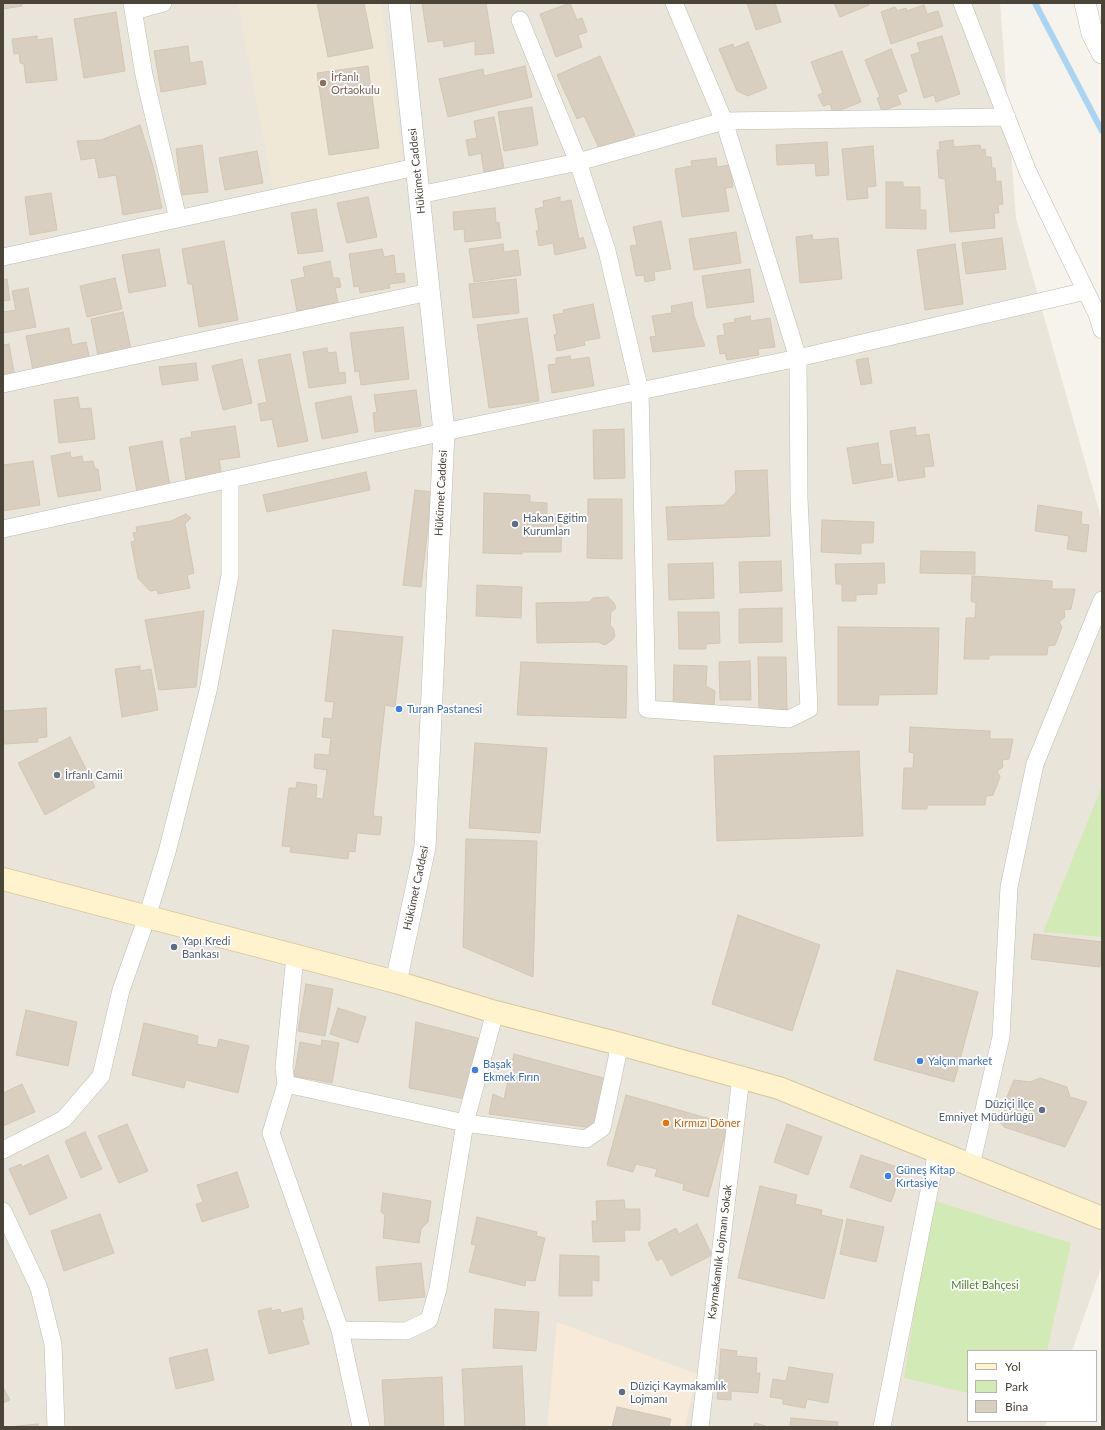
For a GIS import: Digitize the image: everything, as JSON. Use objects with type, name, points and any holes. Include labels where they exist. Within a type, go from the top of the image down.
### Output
[{"type":"main road","points":[[3,879],[396,982],[495,1012],[620,1044],[779,1088],[1102,1218]]},
{"type":"street","points":[[162,3],[133,7],[144,75],[178,219]]},
{"type":"street","name":"Hükümet Caddesi","points":[[396,982],[425,847],[444,432],[399,3]]},
{"type":"street","points":[[520,20],[578,162],[607,251],[640,391],[647,709],[789,719],[809,709],[799,499],[798,358],[724,121],[674,3]]},
{"type":"street","points":[[962,3],[1028,172],[1086,291],[1102,330]]},
{"type":"street","points":[[1085,3],[1092,33],[1102,52]]},
{"type":"street","points":[[419,195],[578,162],[724,121],[1007,117]]},
{"type":"street","points":[[3,257],[416,167]]},
{"type":"street","points":[[3,529],[444,432],[798,358],[1086,291]]},
{"type":"street","points":[[3,384],[429,292]]},
{"type":"street","points":[[3,1150],[64,1119],[101,1076],[122,990],[167,852],[208,691],[230,575],[230,479]]},
{"type":"street","points":[[971,1165],[1001,1038],[1009,887],[1034,764],[1102,600]]},
{"type":"street","points":[[295,956],[284,1067],[286,1084],[271,1133],[340,1330],[361,1427]]},
{"type":"street","points":[[340,1330],[406,1331],[429,1320],[438,1289],[465,1123],[495,1012]]},
{"type":"street","points":[[286,1084],[465,1123],[586,1139],[602,1128],[620,1044]]},
{"type":"street","name":"Kaymakamlık Lojmanı Sokak","points":[[700,1427],[741,1077]]},
{"type":"street","points":[[882,1427],[937,1151]]},
{"type":"street","points":[[3,1211],[39,1288],[54,1344],[56,1427]]},
{"type":"shaded area","points":[[3,3],[1000,3],[1016,218],[1102,521],[1102,1265],[1072,1350],[967,1350],[967,1422],[1047,1422],[1045,1427],[3,1427]]},
{"type":"shaded area","name":"İrfanlı Ortaokulu","points":[[381,3],[403,163],[273,188],[238,4]]},
{"type":"shaded area","name":"Düziçi Kaymakamlık Lojmanı","points":[[557,1322],[697,1374],[685,1427],[547,1427]]},
{"type":"green space","points":[[1102,786],[1102,937],[1043,932]]},
{"type":"green space","name":"Millet Bahçesi","points":[[932,1200],[1071,1243],[1047,1350],[967,1350],[967,1393],[904,1378]]},
{"type":"building","points":[[3,3],[22,3],[22,6],[3,9]]},
{"type":"building","points":[[317,3],[364,3],[373,48],[328,57]]},
{"type":"building","points":[[422,3],[486,3],[494,53],[475,55],[475,41],[444,47],[443,40],[428,42]]},
{"type":"building","points":[[570,3],[577,20],[582,18],[587,32],[578,35],[582,47],[556,57],[540,14]]},
{"type":"building","points":[[747,3],[775,3],[781,22],[756,30]]},
{"type":"building","points":[[834,3],[868,3],[869,5],[840,17]]},
{"type":"building","points":[[924,5],[927,14],[938,11],[943,26],[891,44],[881,12],[895,7],[897,11],[906,8],[907,11]]},
{"type":"building","points":[[116,12],[125,71],[84,78],[74,19]]},
{"type":"building","points":[[37,36],[37,40],[52,38],[57,80],[26,83],[24,64],[20,63],[19,53],[14,54],[12,39]]},
{"type":"building","points":[[942,36],[960,94],[936,102],[934,95],[924,98],[911,55],[920,52],[917,43]]},
{"type":"building","points":[[748,42],[767,88],[748,96],[737,91],[719,49],[733,44],[734,48]]},
{"type":"building","points":[[188,46],[190,63],[202,61],[206,84],[161,92],[154,51]]},
{"type":"building","points":[[891,49],[907,91],[897,95],[901,104],[882,111],[877,98],[880,97],[865,60]]},
{"type":"building","points":[[842,51],[861,102],[833,113],[830,104],[823,106],[818,95],[823,93],[811,62]]},
{"type":"building","points":[[600,56],[635,135],[600,150],[584,116],[577,119],[557,75]]},
{"type":"building","points":[[368,66],[379,148],[329,155],[317,73]]},
{"type":"building","points":[[525,66],[532,97],[448,117],[439,79],[483,69],[484,76]]},
{"type":"building","points":[[532,107],[538,145],[504,151],[498,112]]},
{"type":"building","points":[[494,117],[504,168],[484,172],[481,153],[469,156],[466,140],[477,138],[474,121]]},
{"type":"building","points":[[140,125],[153,166],[162,208],[123,215],[116,175],[99,178],[95,158],[81,160],[77,141],[101,140]]},
{"type":"building","points":[[953,140],[954,147],[980,145],[981,150],[985,149],[986,157],[991,157],[992,168],[995,168],[996,182],[1001,181],[1003,204],[998,205],[999,213],[994,213],[995,228],[950,232],[945,179],[939,178],[937,150],[940,150],[939,142]]},
{"type":"building","points":[[827,142],[829,175],[816,176],[815,163],[777,165],[776,145]]},
{"type":"building","points":[[202,145],[208,192],[182,195],[176,149]]},
{"type":"building","points":[[873,146],[876,186],[867,187],[868,198],[847,200],[842,149]]},
{"type":"building","points":[[257,151],[263,183],[225,190],[219,158]]},
{"type":"building","points":[[716,158],[717,167],[730,165],[733,187],[725,188],[729,211],[682,217],[675,169],[692,166],[691,161]]},
{"type":"building","points":[[886,182],[903,182],[903,187],[920,187],[920,210],[926,210],[926,229],[886,228]]},
{"type":"building","points":[[51,193],[57,230],[30,235],[25,197]]},
{"type":"building","points":[[368,197],[377,237],[347,243],[337,203]]},
{"type":"building","points":[[560,197],[560,202],[571,200],[579,239],[583,237],[586,248],[555,255],[553,243],[539,246],[536,231],[539,230],[535,209],[544,207],[543,201]]},
{"type":"building","points":[[495,208],[496,223],[499,222],[501,238],[465,242],[464,229],[454,230],[453,212]]},
{"type":"building","points":[[316,209],[323,251],[298,254],[291,213]]},
{"type":"building","points":[[661,221],[671,269],[654,272],[655,280],[645,282],[644,275],[636,276],[630,246],[637,245],[633,227]]},
{"type":"building","points":[[736,232],[741,263],[694,270],[689,239]]},
{"type":"building","points":[[812,235],[813,240],[838,238],[842,279],[800,283],[796,237]]},
{"type":"building","points":[[1002,238],[1006,269],[966,274],[962,243]]},
{"type":"building","points":[[224,241],[238,320],[199,327],[192,284],[188,284],[182,249]]},
{"type":"building","points":[[503,244],[504,252],[518,250],[521,275],[474,282],[469,249]]},
{"type":"building","points":[[955,244],[963,304],[925,310],[917,250]]},
{"type":"building","points":[[159,249],[166,286],[129,293],[122,255]]},
{"type":"building","points":[[382,249],[384,257],[394,255],[396,274],[404,273],[405,282],[389,284],[390,288],[360,293],[359,286],[354,287],[349,254]]},
{"type":"building","points":[[330,261],[333,278],[339,278],[341,287],[335,288],[338,303],[297,311],[291,280],[305,277],[303,267]]},
{"type":"building","points":[[750,269],[754,302],[707,308],[702,276]]},
{"type":"building","points":[[115,278],[122,309],[87,317],[80,286]]},
{"type":"building","points":[[7,279],[10,300],[3,301],[3,280]]},
{"type":"building","points":[[516,279],[519,313],[473,318],[469,284]]},
{"type":"building","points":[[28,288],[36,327],[3,333],[3,312],[16,310],[12,291]]},
{"type":"building","points":[[692,302],[694,316],[705,346],[653,352],[650,337],[656,336],[652,316],[672,313],[671,306]]},
{"type":"building","points":[[593,304],[600,338],[584,341],[585,345],[557,351],[554,335],[557,334],[553,315],[564,313],[563,310]]},
{"type":"building","points":[[123,312],[131,349],[98,356],[91,319]]},
{"type":"building","points":[[750,316],[751,321],[770,318],[775,347],[758,349],[759,355],[727,360],[725,353],[720,354],[717,336],[725,335],[723,324],[735,322],[734,319]]},
{"type":"building","points":[[527,318],[539,401],[489,408],[477,325]]},
{"type":"building","points":[[403,327],[409,379],[361,385],[359,371],[355,372],[350,333]]},
{"type":"building","points":[[69,328],[72,345],[86,342],[90,360],[33,370],[26,336]]},
{"type":"building","points":[[9,344],[15,378],[3,380],[3,345]]},
{"type":"building","points":[[327,348],[328,353],[336,352],[339,373],[345,372],[346,383],[309,388],[303,352]]},
{"type":"building","points":[[290,354],[308,441],[278,447],[272,419],[261,421],[258,404],[267,402],[258,360]]},
{"type":"building","points":[[570,356],[571,360],[589,357],[594,386],[552,393],[548,365],[556,364],[556,358]]},
{"type":"building","points":[[868,358],[872,383],[861,385],[856,360]]},
{"type":"building","points":[[242,359],[252,403],[223,410],[212,366]]},
{"type":"building","points":[[196,363],[198,380],[162,385],[159,367]]},
{"type":"building","points":[[416,390],[421,426],[375,432],[373,413],[377,412],[374,395]]},
{"type":"building","points":[[351,396],[358,432],[322,439],[315,403]]},
{"type":"building","points":[[78,397],[80,409],[91,408],[95,439],[59,443],[54,400]]},
{"type":"building","points":[[235,426],[240,457],[219,460],[222,476],[186,481],[180,439],[192,437],[191,432]]},
{"type":"building","points":[[915,427],[916,436],[929,434],[934,466],[924,467],[925,477],[898,481],[890,431]]},
{"type":"building","points":[[624,429],[625,478],[594,479],[593,430]]},
{"type":"building","points":[[162,441],[170,486],[137,492],[129,447]]},
{"type":"building","points":[[878,443],[881,465],[891,464],[893,477],[853,484],[847,448]]},
{"type":"building","points":[[70,452],[71,458],[82,456],[83,462],[93,461],[95,469],[98,469],[101,490],[58,497],[51,456]]},
{"type":"building","points":[[33,461],[40,505],[3,511],[3,465]]},
{"type":"building","points":[[767,470],[770,536],[668,540],[666,507],[724,505],[736,492],[735,471]]},
{"type":"building","points":[[366,472],[370,490],[267,512],[263,495]]},
{"type":"building","points":[[415,490],[432,492],[421,587],[403,585]]},
{"type":"building","points":[[484,493],[530,495],[530,502],[547,503],[547,518],[562,518],[561,552],[522,552],[522,554],[483,553]]},
{"type":"building","points":[[588,499],[622,499],[622,559],[587,558]]},
{"type":"building","points":[[1038,505],[1082,512],[1081,524],[1089,525],[1086,552],[1067,549],[1069,536],[1035,531]]},
{"type":"building","points":[[186,514],[191,518],[185,524],[194,573],[187,575],[190,588],[158,594],[157,590],[150,591],[138,578],[131,542],[135,541],[133,533],[137,532],[136,527],[171,521]]},
{"type":"building","points":[[822,520],[874,522],[873,543],[861,543],[861,554],[821,552]]},
{"type":"building","points":[[921,551],[975,552],[975,574],[920,573]]},
{"type":"building","points":[[781,561],[782,591],[740,593],[739,562]]},
{"type":"building","points":[[713,563],[714,598],[669,600],[668,564]]},
{"type":"building","points":[[884,563],[885,583],[877,583],[877,594],[856,595],[856,601],[842,601],[842,584],[836,584],[835,564]]},
{"type":"building","points":[[972,576],[1052,581],[1052,589],[1075,589],[1071,609],[1064,610],[1065,617],[1059,622],[1062,627],[1055,645],[1048,646],[1047,655],[989,655],[989,659],[964,659],[966,618],[975,618],[976,603],[971,601]]},
{"type":"building","points":[[477,585],[522,587],[521,618],[476,616]]},
{"type":"building","points":[[608,597],[614,603],[616,608],[611,612],[610,626],[613,628],[615,636],[605,645],[598,642],[537,643],[536,603],[589,602],[593,598]]},
{"type":"building","points":[[782,608],[782,642],[739,643],[739,609]]},
{"type":"building","points":[[204,611],[196,687],[159,690],[145,620]]},
{"type":"building","points":[[678,612],[719,612],[720,643],[706,644],[706,649],[679,649]]},
{"type":"building","points":[[838,627],[939,628],[937,694],[879,695],[878,705],[838,705]]},
{"type":"building","points":[[333,630],[403,637],[395,707],[385,705],[373,816],[382,817],[380,835],[357,833],[355,852],[349,851],[348,859],[290,852],[291,847],[282,846],[289,788],[296,788],[297,782],[317,785],[316,798],[323,799],[327,770],[314,768],[315,754],[329,755],[331,738],[322,737],[324,718],[332,719],[334,702],[325,701]]},
{"type":"building","points":[[758,657],[786,657],[787,710],[759,710]]},
{"type":"building","points":[[750,661],[751,700],[720,700],[719,662]]},
{"type":"building","points":[[521,662],[627,666],[626,718],[517,715]]},
{"type":"building","points":[[674,665],[707,666],[706,686],[715,691],[714,706],[673,705]]},
{"type":"building","points":[[140,666],[140,671],[151,669],[158,710],[122,717],[115,669]]},
{"type":"building","points":[[46,708],[47,737],[37,738],[38,742],[4,744],[3,711]]},
{"type":"building","points":[[910,727],[990,731],[990,739],[1013,739],[1009,759],[1002,760],[1003,767],[997,771],[1000,777],[993,795],[986,796],[985,805],[927,805],[927,809],[902,809],[904,768],[913,768],[914,753],[909,752]]},
{"type":"building","name":"İrfanlı Camii","points":[[70,737],[95,787],[45,815],[18,763]]},
{"type":"building","points":[[475,743],[547,748],[540,833],[469,828]]},
{"type":"building","points":[[859,751],[863,836],[717,841],[714,756]]},
{"type":"building","points":[[466,839],[537,841],[533,977],[463,947]]},
{"type":"building","points":[[738,915],[820,945],[792,1031],[712,1004]]},
{"type":"building","points":[[1034,934],[1102,942],[1100,967],[1031,959]]},
{"type":"building","points":[[897,970],[978,992],[954,1082],[874,1060]]},
{"type":"building","points":[[306,984],[333,989],[325,1036],[298,1031]]},
{"type":"building","points":[[338,1008],[366,1017],[358,1043],[330,1034]]},
{"type":"building","points":[[26,1010],[77,1022],[68,1066],[16,1055]]},
{"type":"building","points":[[416,1022],[481,1039],[465,1099],[409,1088]]},
{"type":"building","points":[[144,1023],[198,1036],[197,1044],[217,1048],[219,1039],[249,1046],[238,1093],[186,1080],[184,1088],[132,1075]]},
{"type":"building","points":[[322,1040],[339,1043],[332,1083],[294,1076],[300,1042],[321,1046]]},
{"type":"building","points":[[514,1054],[607,1079],[593,1128],[489,1114],[493,1094],[504,1099]]},
{"type":"building","name":"Düziçi İlçe Emniyet Müdürlüğü","points":[[1040,1078],[1067,1087],[1070,1097],[1087,1102],[1065,1147],[1004,1127],[998,1119],[1014,1080],[1030,1082]]},
{"type":"building","points":[[22,1084],[35,1112],[3,1126],[3,1093]]},
{"type":"building","points":[[626,1095],[728,1124],[708,1197],[683,1190],[684,1184],[655,1176],[657,1169],[636,1164],[633,1172],[607,1165]]},
{"type":"building","points":[[127,1124],[148,1171],[119,1183],[98,1136]]},
{"type":"building","points":[[787,1124],[822,1137],[808,1175],[774,1162]]},
{"type":"building","points":[[85,1132],[102,1169],[81,1178],[65,1141]]},
{"type":"building","points":[[48,1155],[67,1198],[30,1215],[9,1169],[21,1164],[22,1167]]},
{"type":"building","points":[[861,1155],[903,1169],[891,1202],[850,1187]]},
{"type":"building","points":[[237,1172],[249,1207],[202,1222],[196,1204],[203,1202],[197,1185]]},
{"type":"building","points":[[760,1186],[797,1195],[795,1204],[822,1210],[821,1215],[843,1220],[824,1299],[738,1278]]},
{"type":"building","points":[[383,1193],[431,1201],[428,1222],[421,1229],[419,1243],[383,1238],[385,1215],[381,1212]]},
{"type":"building","points":[[624,1200],[625,1209],[640,1209],[640,1230],[624,1230],[625,1241],[593,1242],[592,1221],[597,1221],[596,1201]]},
{"type":"building","points":[[100,1214],[114,1253],[64,1271],[51,1231]]},
{"type":"building","points":[[477,1217],[537,1232],[536,1236],[545,1238],[535,1281],[526,1280],[525,1286],[469,1272],[476,1245],[471,1244]]},
{"type":"building","points":[[847,1219],[884,1227],[876,1262],[840,1254]]},
{"type":"building","points":[[697,1224],[712,1255],[671,1276],[662,1258],[657,1261],[648,1243],[676,1228],[679,1234]]},
{"type":"building","points":[[560,1255],[599,1256],[599,1281],[592,1280],[592,1296],[559,1296]]},
{"type":"building","points":[[421,1263],[425,1297],[379,1301],[376,1267]]},
{"type":"building","points":[[271,1308],[272,1311],[280,1309],[281,1313],[302,1308],[304,1319],[302,1320],[309,1344],[269,1354],[258,1311]]},
{"type":"building","points":[[495,1309],[539,1312],[536,1351],[493,1348]]},
{"type":"building","points":[[207,1349],[214,1380],[176,1389],[169,1358]]},
{"type":"building","points":[[721,1349],[737,1351],[736,1356],[757,1358],[756,1373],[760,1373],[758,1393],[731,1391],[731,1400],[717,1399]]},
{"type":"building","points":[[522,1366],[525,1426],[465,1427],[462,1369]]},
{"type":"building","points":[[789,1367],[833,1374],[828,1403],[807,1399],[805,1408],[783,1404],[783,1399],[770,1397],[773,1379],[786,1381]]},
{"type":"building","points":[[442,1377],[444,1427],[385,1427],[382,1380]]},
{"type":"building","points":[[3,1387],[10,1400],[3,1403]]},
{"type":"building","name":"Düziçi Kaymakamlık Lojmanı","points":[[617,1407],[671,1419],[669,1427],[612,1427]]},
{"type":"building","points":[[791,1418],[838,1422],[837,1427],[790,1427]]},
{"type":"building","points":[[755,1423],[769,1427],[753,1427]]},
{"type":"building","points":[[38,1424],[38,1427],[8,1427]]},
{"type":"waterway","points":[[1035,3],[1102,131]]},
{"type":"place","name":"İrfanlı Ortaokulu","points":[[323,83]]},
{"type":"place","name":"Hakan Eğitim Kurumları","points":[[515,524]]},
{"type":"place","name":"Turan Pastanesi","points":[[399,709]]},
{"type":"place","name":"İrfanlı Camii","points":[[57,775]]},
{"type":"place","name":"Yapı Kredi Bankası","points":[[174,947]]},
{"type":"place","name":"Yalçın market","points":[[920,1061]]},
{"type":"place","name":"Başak Ekmek Fırın","points":[[475,1070]]},
{"type":"place","name":"Düziçi İlçe Emniyet Müdürlüğü","points":[[1042,1110]]},
{"type":"place","name":"Kırmızı Döner","points":[[666,1123]]},
{"type":"place","name":"Güneş Kitap Kırtasiye","points":[[888,1176]]},
{"type":"place","name":"Düziçi Kaymakamlık Lojmanı","points":[[622,1392]]}]
